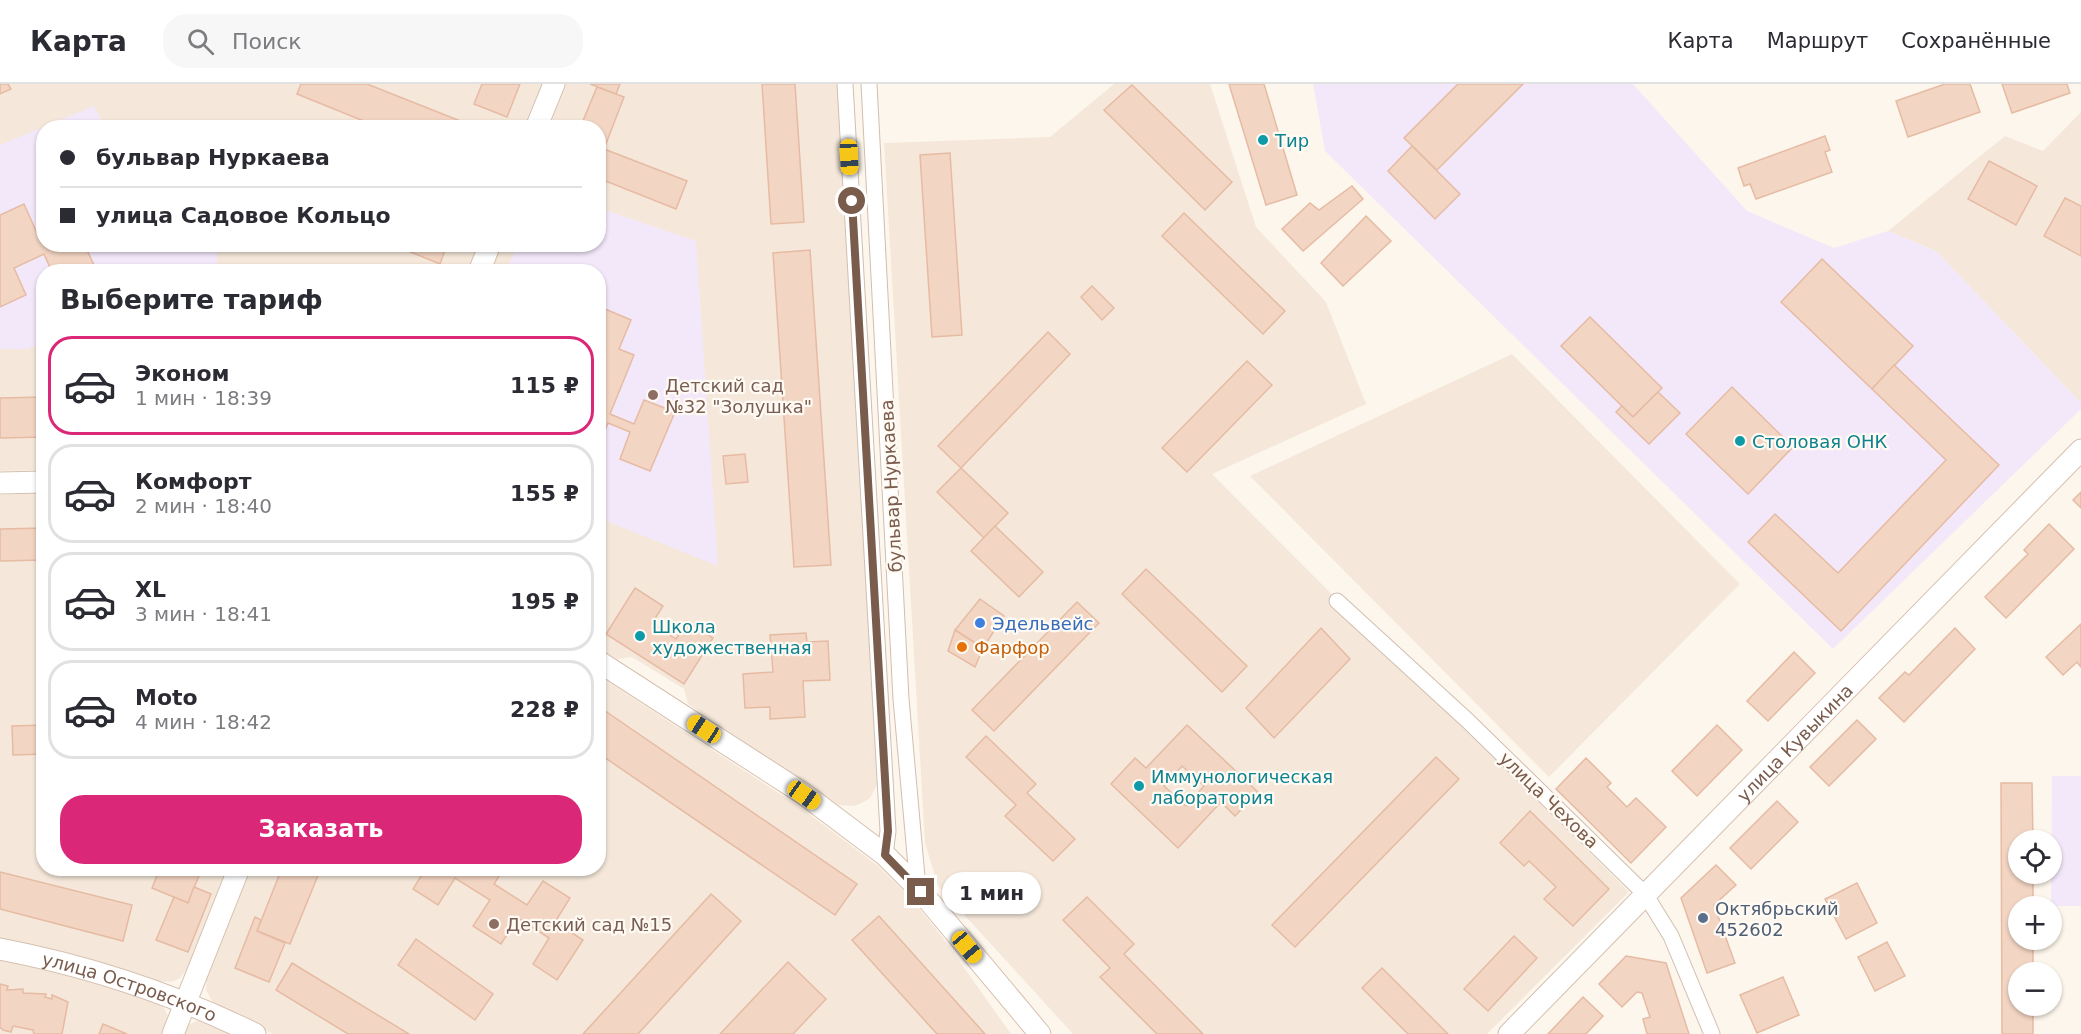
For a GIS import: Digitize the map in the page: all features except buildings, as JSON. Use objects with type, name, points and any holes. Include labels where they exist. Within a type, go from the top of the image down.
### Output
[{"type":"street","points":[[539,120],[554,84]]},
{"type":"street","name":"бульвар Нуркаева","points":[[845,84],[888,831],[885,855]]},
{"type":"street","name":"бульвар Нуркаева","points":[[869,84],[901,699],[918,888]]},
{"type":"street","name":"улица Кувыкина","points":[[1509,1034],[2081,450]]},
{"type":"street","points":[[0,483],[36,482]]},
{"type":"street","name":"улица Чехова","points":[[1337,601],[1468,721],[1645,894],[1671,936],[1712,1034]]},
{"type":"street","points":[[606,667],[804,795],[885,855],[918,888],[1040,1034]]},
{"type":"street","points":[[173,1034],[236,876]]},
{"type":"street","name":"улица Островского","points":[[0,949],[77,966],[186,1002],[255,1034]]},
{"type":"shaded area","points":[[0,84],[542,84],[527,120],[36,120],[36,252],[475,252],[470,264],[36,264],[36,470],[0,471]]},
{"type":"shaded area","points":[[565,84],[843,84],[878,783],[870,798],[862,803],[854,806],[838,805],[688,704],[684,689],[632,657],[617,659],[606,653],[606,264],[493,264],[498,252],[606,252],[606,120],[550,120]]},
{"type":"shaded area","points":[[1114,84],[1210,84],[1256,227],[1326,302],[1366,404],[1212,474],[1629,892],[1487,1034],[1073,1034],[938,886],[925,843],[884,143],[1050,137]]},
{"type":"shaded area","points":[[1313,84],[1633,84],[1747,211],[1834,248],[1888,231],[1936,251],[2081,403],[2081,409],[1833,649],[1325,151]]},
{"type":"shaded area","points":[[94,106],[101,120],[60,120]]},
{"type":"shaded area","points":[[2081,112],[2081,403],[1936,251],[1888,231],[2005,136],[2043,151]]},
{"type":"shaded area","points":[[36,130],[36,252],[217,252],[217,264],[36,264],[36,346],[28,349],[0,349],[0,145]]},
{"type":"shaded area","name":"Детский сад №32 \"Золушка\"","points":[[606,210],[696,241],[718,566],[606,521],[606,264],[509,264],[514,252],[606,252]]},
{"type":"shaded area","points":[[1512,354],[1740,584],[1549,777],[1250,476]]},
{"type":"shaded area","points":[[36,493],[36,876],[226,876],[190,965],[180,978],[172,982],[155,981],[0,940],[0,495]]},
{"type":"shaded area","points":[[606,681],[797,805],[877,865],[909,896],[943,938],[1011,1034],[273,1034],[213,1003],[206,990],[207,976],[248,876],[606,876]]},
{"type":"shaded area","points":[[2052,776],[2081,776],[2081,906],[2062,906],[2062,896],[2051,896],[2051,884],[2062,884],[2062,830],[2052,830]]},
{"type":"shaded area","points":[[0,960],[75,976],[157,1003],[163,1006],[169,1018],[164,1034],[0,1034]]},
{"type":"shaded area","points":[[199,1020],[232,1034],[182,1034],[188,1025]]},
{"type":"place","name":"Тир","points":[[1263,140]]},
{"type":"place","name":"Детский сад №32 \"Золушка\"","points":[[653,395]]},
{"type":"place","name":"Столовая ОНК","points":[[1740,441]]},
{"type":"place","name":"Эдельвейс","points":[[980,623]]},
{"type":"place","name":"Школа художественная","points":[[640,636]]},
{"type":"place","name":"Фарфор","points":[[962,647]]},
{"type":"place","name":"Иммунологическая лаборатория","points":[[1139,786]]},
{"type":"place","name":"Октябрьский 452602","points":[[1703,918]]},
{"type":"place","name":"Детский сад №15","points":[[494,924]]},
{"type":"route","points":[[852,201],[888,831],[885,855],[921,892]]}]
